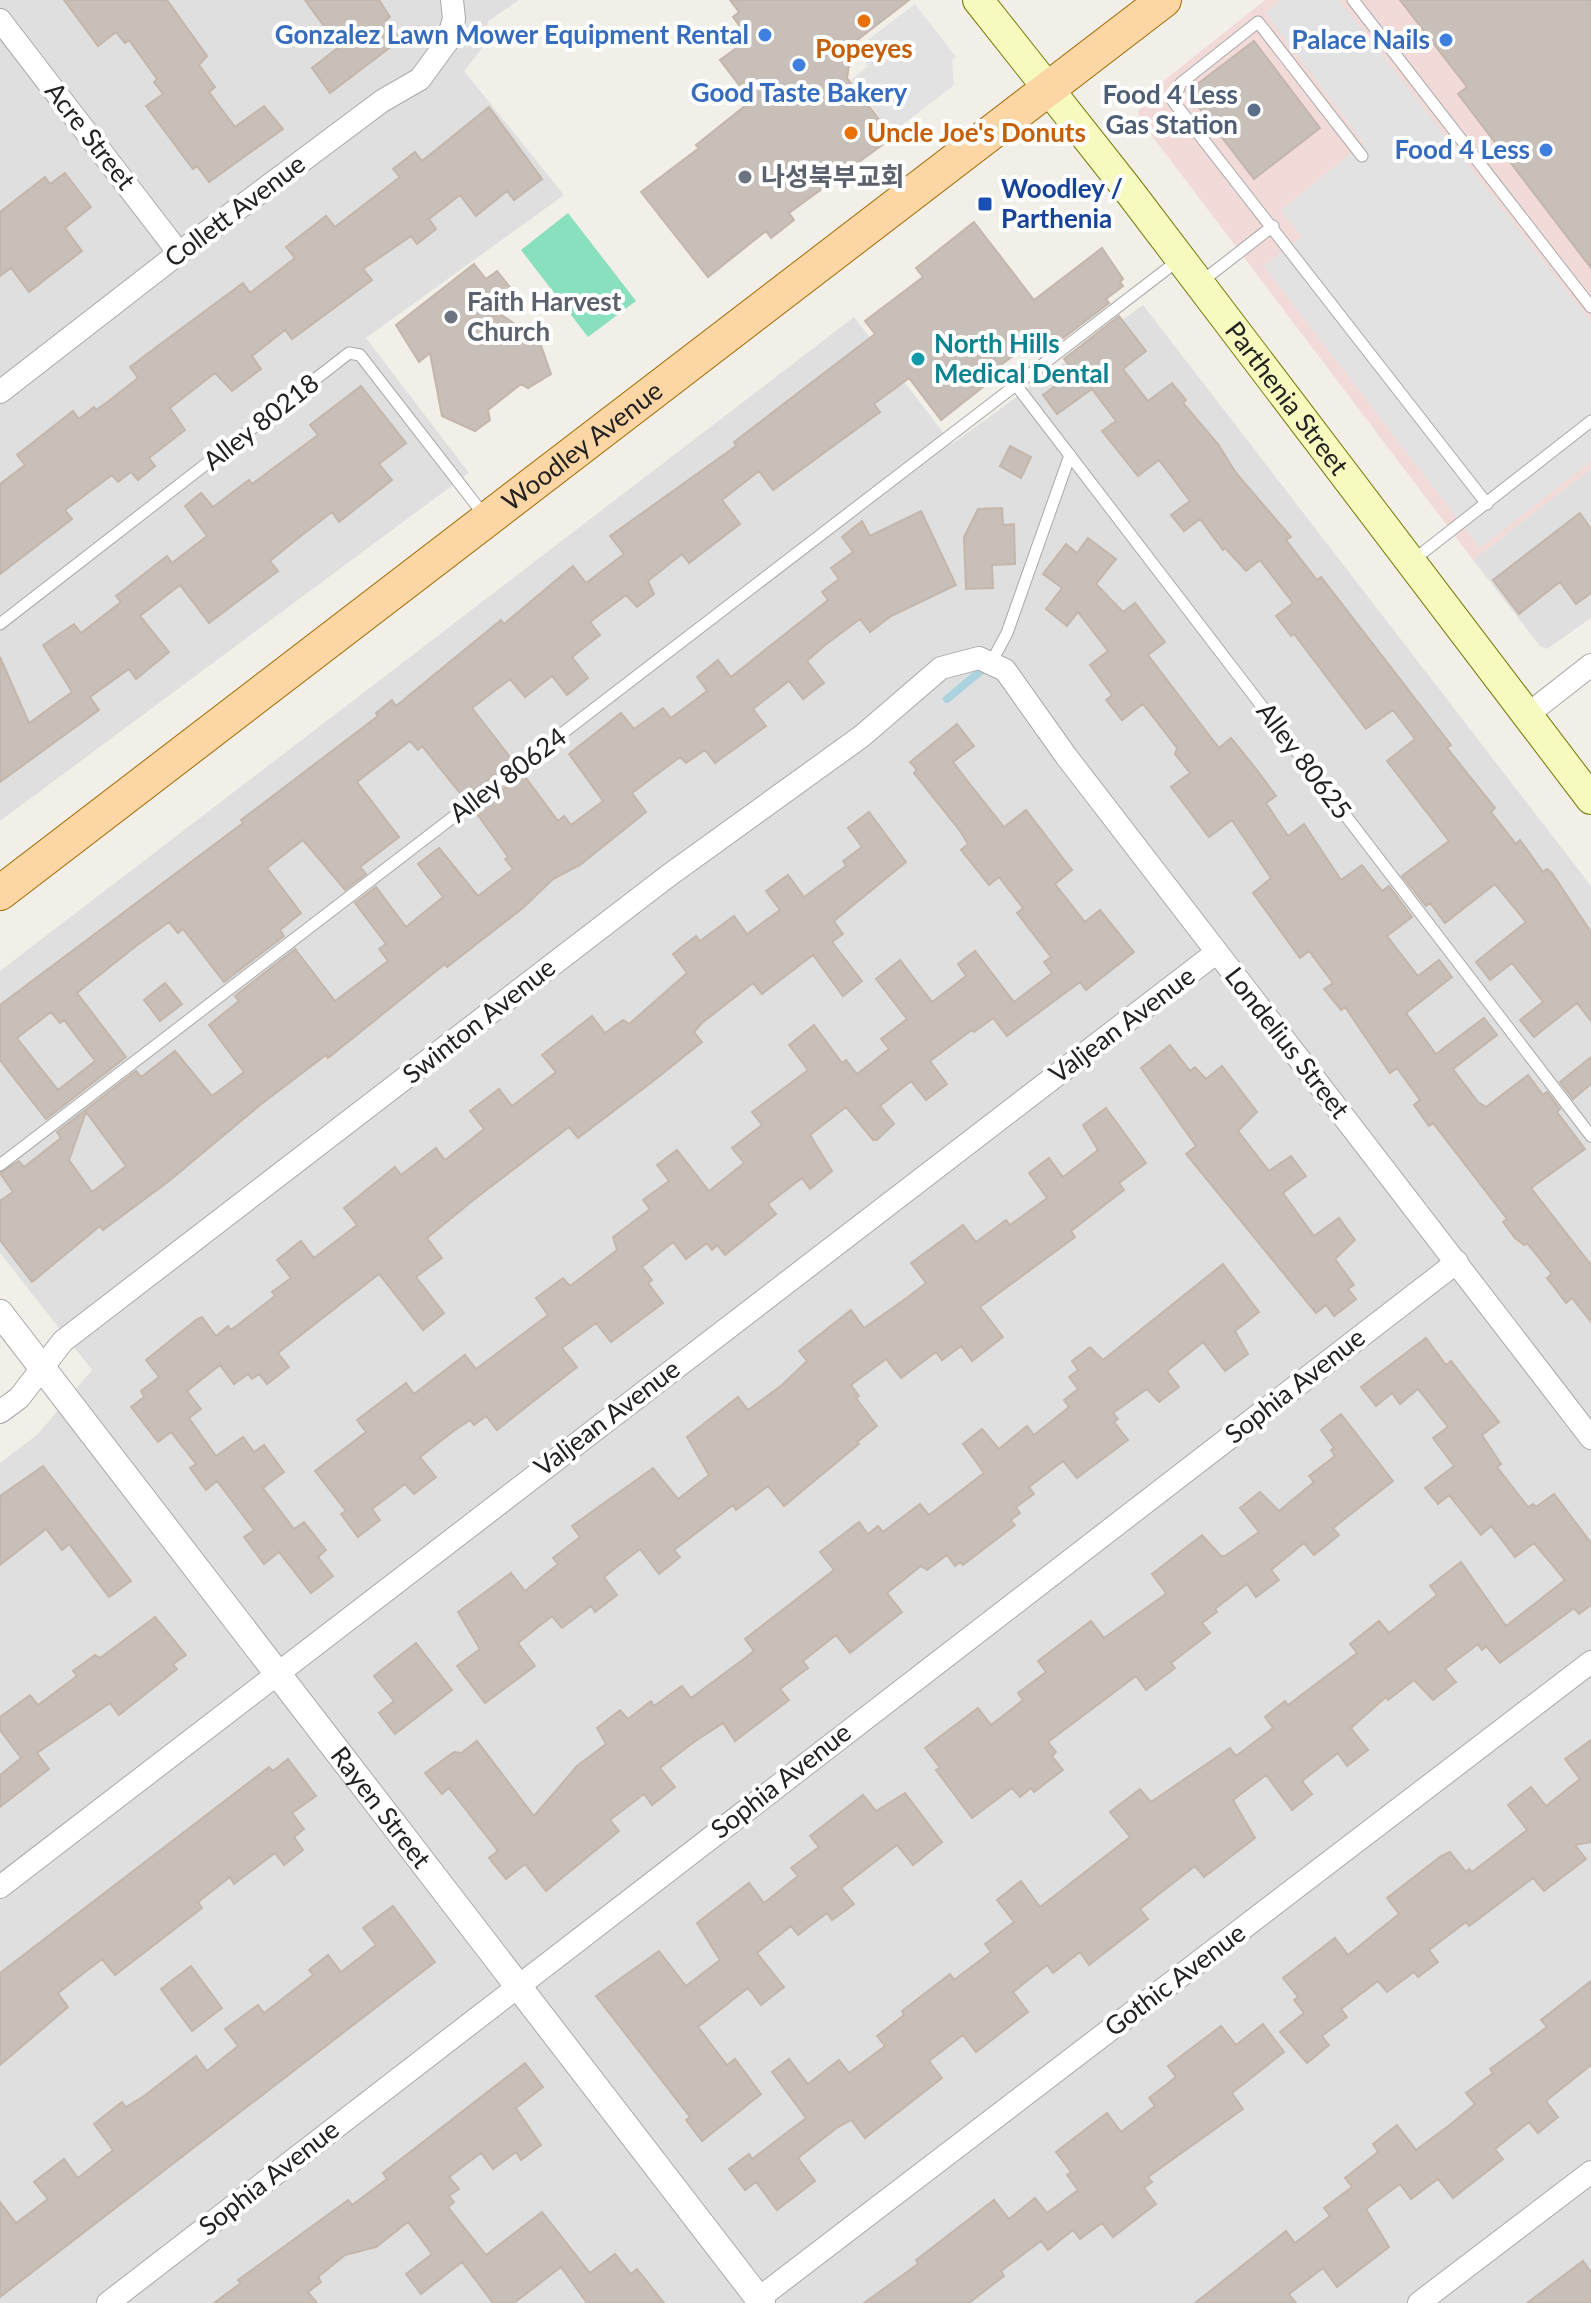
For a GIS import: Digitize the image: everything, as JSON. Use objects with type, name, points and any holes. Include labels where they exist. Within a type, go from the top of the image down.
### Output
[{"type":"main road","name":"Parthenia Street","points":[[978,0],[1180,259],[1591,799]]},
{"type":"main road","name":"Woodley Avenue","points":[[0,893],[1164,0]]},
{"type":"street","name":"Collett Avenue","points":[[0,392],[382,101],[420,79],[437,60],[453,10]]},
{"type":"street","name":"Acre Street","points":[[0,20],[179,253]]},
{"type":"street","name":"Londelius Street","points":[[986,660],[1017,684],[1066,756],[1591,1438]]},
{"type":"street","name":"Swinton Avenue","points":[[0,1412],[19,1398],[63,1341],[668,876],[872,728],[924,679],[941,668],[986,660]]},
{"type":"street","points":[[1527,715],[1591,665]]},
{"type":"street","name":"Valjean Avenue","points":[[0,1887],[1217,952]]},
{"type":"street","name":"Sophia Avenue","points":[[108,2303],[516,1985],[1457,1262]]},
{"type":"street","name":"Rayen Street","points":[[0,1313],[760,2301]]},
{"type":"street","name":"Gothic Avenue","points":[[760,2301],[1591,1662]]},
{"type":"street","points":[[1419,2303],[1591,2172]]},
{"type":"lane","points":[[1353,0],[1591,307]]},
{"type":"lane","points":[[1362,156],[1258,22],[1181,83],[1173,101],[1487,504]]},
{"type":"lane","points":[[1199,284],[1273,226]]},
{"type":"lane","name":"Alley 80624","points":[[0,1165],[1180,259]]},
{"type":"lane","name":"Alley 80218","points":[[0,624],[349,353],[360,355],[487,518]]},
{"type":"lane","name":"Alley 80625","points":[[1016,385],[1591,1136]]},
{"type":"lane","points":[[1411,562],[1591,421]]},
{"type":"lane","points":[[986,660],[1007,633],[1070,455]]},
{"type":"shaded area","points":[[0,0],[519,0],[488,21],[484,46],[464,71],[564,195],[366,338],[469,473],[0,821]]},
{"type":"shaded area","points":[[1265,0],[1591,0],[1591,469],[1473,560],[1140,120],[1138,112],[1146,95]]},
{"type":"shaded area","points":[[1280,0],[1339,0],[1591,322],[1591,461],[1480,548],[1264,266],[1302,237],[1281,210],[1364,143],[1265,13]]},
{"type":"shaded area","points":[[915,4],[956,57],[952,61],[954,85],[892,133],[851,80],[868,66],[857,48]]},
{"type":"shaded area","points":[[1143,305],[1591,886],[1591,2303],[0,2303],[0,1463],[38,1434],[92,1370],[0,1253],[0,971],[854,317],[952,444]]},
{"type":"shaded area","points":[[1591,469],[1591,618],[1547,649],[1540,646],[1473,560]]},
{"type":"green space","points":[[568,213],[636,301],[588,337],[521,250]]},
{"type":"building","points":[[64,0],[167,0],[207,56],[199,65],[215,87],[209,92],[235,127],[264,106],[283,129],[209,182],[197,166],[193,169],[146,106],[163,94],[154,82],[157,79],[129,40],[125,43],[116,32],[98,46]]},
{"type":"building","points":[[305,0],[379,0],[390,17],[386,20],[401,39],[330,93],[312,68],[339,47]]},
{"type":"building","points":[[730,0],[909,0],[852,44],[847,78],[893,137],[789,213],[794,220],[771,238],[766,231],[708,277],[641,192],[699,148],[696,145],[751,101],[720,60],[749,39],[733,17],[739,12]]},
{"type":"building","name":"Food 4 Less","points":[[1400,0],[1591,0],[1591,268],[1458,94],[1467,87]]},
{"type":"building","name":"Food 4 Less Gas Station","points":[[1254,41],[1320,128],[1254,179],[1187,92]]},
{"type":"building","points":[[489,107],[542,179],[514,200],[507,191],[476,216],[460,195],[429,219],[436,229],[417,244],[411,236],[363,269],[372,280],[292,339],[285,330],[252,356],[261,369],[232,391],[215,373],[170,408],[185,430],[149,458],[155,466],[138,480],[131,472],[118,482],[112,475],[65,510],[72,519],[0,574],[0,484],[25,465],[17,455],[73,411],[79,419],[94,407],[96,410],[106,403],[138,378],[130,367],[243,283],[250,293],[295,258],[286,247],[326,216],[335,227],[400,177],[393,169],[415,152],[422,161]]},
{"type":"building","points":[[65,173],[91,207],[65,228],[82,251],[29,292],[11,268],[0,276],[0,212],[45,177],[50,184]]},
{"type":"building","points":[[974,222],[1034,300],[1102,248],[1123,279],[1120,282],[1123,286],[1106,299],[1109,303],[1054,345],[1044,333],[998,367],[1002,372],[941,420],[909,378],[874,404],[880,412],[773,490],[759,471],[722,500],[740,524],[689,563],[682,554],[648,581],[654,594],[637,607],[626,595],[590,622],[600,635],[572,657],[588,678],[567,695],[552,676],[525,697],[510,679],[472,708],[513,761],[464,798],[422,746],[418,750],[410,741],[357,782],[399,837],[360,867],[366,874],[345,890],[303,840],[267,868],[301,913],[280,930],[284,936],[224,982],[183,929],[178,933],[169,922],[136,946],[77,993],[126,1057],[46,1119],[0,1060],[0,1005],[243,823],[241,820],[378,716],[376,713],[392,700],[396,706],[501,620],[504,624],[573,566],[586,583],[624,554],[610,536],[736,446],[734,442],[875,334],[865,321],[923,277],[916,268]],"holes":[[[51,1012],[60,1023],[64,1020],[95,1061],[58,1090],[17,1038]]]},
{"type":"building","points":[[474,264],[486,279],[497,271],[517,296],[497,312],[539,340],[551,374],[528,388],[521,384],[488,410],[490,420],[475,431],[442,416],[430,353],[419,362],[396,325]]},
{"type":"building","points":[[1119,316],[1146,351],[1123,369],[1148,401],[1172,383],[1186,400],[1183,403],[1218,444],[1236,473],[1291,537],[1286,540],[1317,580],[1321,577],[1451,745],[1447,748],[1495,808],[1491,812],[1516,844],[1520,840],[1543,872],[1547,869],[1552,873],[1591,932],[1591,1021],[1577,1003],[1534,1037],[1520,1020],[1543,1002],[1512,963],[1490,980],[1476,962],[1526,922],[1495,884],[1445,923],[1430,903],[1426,906],[1402,876],[1449,841],[1387,761],[1415,739],[1393,710],[1366,729],[1294,634],[1291,636],[1276,616],[1293,603],[1260,560],[1246,571],[1225,548],[1223,550],[1200,519],[1184,531],[1171,515],[1190,501],[1159,460],[1138,476],[1102,431],[1116,421],[1092,389],[1057,414],[1043,395],[1074,372],[1064,359]]},
{"type":"building","points":[[361,386],[406,443],[379,464],[392,480],[339,522],[332,512],[297,539],[270,561],[278,571],[209,623],[180,585],[140,616],[169,652],[136,679],[129,669],[90,697],[99,710],[0,782],[0,657],[29,723],[72,692],[43,645],[74,624],[81,633],[121,602],[116,596],[167,556],[172,563],[207,536],[185,506],[201,493],[213,507],[249,480],[252,484],[318,435],[310,425]]},
{"type":"building","points":[[1010,446],[1031,457],[1021,478],[1000,466]]},
{"type":"building","points":[[1002,508],[1003,525],[1014,524],[1015,564],[992,565],[993,588],[966,589],[964,537],[978,509]]},
{"type":"building","points":[[921,511],[956,585],[891,616],[870,632],[860,619],[824,646],[807,661],[824,683],[803,699],[789,681],[753,709],[766,726],[715,763],[705,750],[686,763],[680,757],[632,793],[646,812],[580,865],[553,879],[523,908],[447,967],[445,964],[328,1058],[326,1055],[260,1105],[169,1181],[103,1230],[100,1226],[32,1282],[0,1240],[0,1201],[13,1192],[0,1173],[19,1161],[24,1167],[61,1138],[57,1132],[136,1071],[141,1077],[175,1051],[212,1096],[244,1072],[209,1025],[239,1001],[235,996],[295,949],[335,1001],[388,961],[379,949],[386,944],[355,903],[376,887],[406,927],[443,897],[418,864],[439,848],[478,896],[513,869],[475,811],[523,774],[558,821],[564,816],[571,825],[603,801],[569,754],[621,713],[634,729],[663,708],[671,718],[707,691],[697,677],[718,660],[731,677],[828,600],[822,592],[839,579],[831,568],[853,552],[842,537],[862,521],[870,536]],"holes":[[[86,1112],[126,1166],[92,1192],[69,1160]]]},
{"type":"building","points":[[1580,513],[1591,529],[1591,593],[1576,604],[1560,582],[1519,614],[1493,580]]},
{"type":"building","points":[[1088,538],[1116,559],[1096,584],[1123,612],[1135,603],[1165,642],[1148,655],[1219,748],[1231,738],[1257,770],[1276,796],[1266,803],[1288,836],[1304,824],[1341,880],[1362,865],[1382,891],[1389,886],[1412,917],[1387,936],[1418,976],[1439,960],[1452,977],[1406,1013],[1436,1054],[1484,1018],[1497,1035],[1453,1069],[1478,1102],[1486,1107],[1528,1075],[1543,1095],[1547,1092],[1560,1109],[1557,1112],[1585,1149],[1531,1188],[1591,1265],[1591,1322],[1572,1298],[1566,1303],[1547,1278],[1552,1274],[1527,1243],[1524,1245],[1515,1238],[1503,1222],[1507,1219],[1433,1123],[1429,1126],[1414,1105],[1420,1100],[1397,1068],[1390,1073],[1345,1007],[1341,1010],[1324,989],[1333,983],[1309,951],[1300,958],[1253,893],[1271,878],[1232,820],[1209,837],[1171,787],[1190,773],[1175,754],[1177,748],[1143,704],[1122,720],[1106,700],[1112,695],[1090,665],[1108,651],[1078,612],[1067,626],[1046,609],[1062,588],[1043,574],[1066,544],[1077,553]]},
{"type":"building","points":[[957,724],[974,746],[953,762],[966,779],[1004,827],[1026,810],[1072,870],[1055,884],[1085,922],[1100,910],[1134,952],[1086,990],[1080,982],[1007,1036],[993,1018],[974,1032],[972,1030],[930,1061],[947,1084],[926,1100],[911,1081],[880,1106],[894,1124],[877,1140],[873,1140],[846,1107],[810,1135],[832,1171],[810,1189],[802,1178],[768,1204],[776,1214],[725,1255],[717,1245],[712,1250],[707,1243],[686,1259],[673,1242],[642,1267],[652,1280],[648,1283],[663,1303],[611,1342],[596,1323],[562,1348],[577,1367],[497,1430],[486,1416],[474,1425],[470,1420],[455,1430],[420,1457],[436,1477],[414,1494],[405,1484],[372,1509],[380,1520],[358,1537],[341,1514],[346,1511],[315,1471],[366,1432],[357,1420],[406,1383],[414,1394],[465,1355],[476,1369],[548,1315],[536,1298],[563,1278],[570,1286],[617,1250],[613,1237],[650,1209],[643,1200],[669,1181],[657,1165],[677,1150],[709,1191],[744,1163],[732,1148],[762,1125],[752,1112],[808,1070],[789,1045],[814,1025],[842,1063],[846,1060],[857,1074],[889,1049],[881,1039],[907,1019],[876,979],[900,960],[932,1002],[966,976],[958,964],[975,951],[1014,1002],[1052,973],[1044,962],[1051,957],[1017,913],[1023,908],[999,877],[989,885],[961,850],[968,844],[960,831],[914,773],[917,770],[910,762]]},
{"type":"building","points":[[869,812],[906,862],[834,921],[843,934],[832,942],[862,981],[843,996],[813,955],[762,994],[753,983],[702,1023],[694,1032],[702,1042],[652,1082],[578,1138],[569,1127],[476,1198],[427,1238],[442,1258],[416,1277],[444,1313],[423,1330],[379,1274],[278,1353],[289,1367],[267,1384],[259,1374],[252,1379],[248,1374],[234,1384],[220,1365],[187,1391],[201,1409],[189,1418],[216,1456],[243,1437],[254,1452],[264,1445],[284,1472],[263,1488],[294,1529],[304,1522],[326,1550],[318,1557],[333,1576],[311,1593],[279,1552],[264,1564],[244,1537],[254,1530],[217,1481],[206,1490],[190,1468],[196,1464],[171,1432],[158,1442],[131,1407],[144,1397],[141,1391],[159,1377],[146,1360],[202,1317],[216,1336],[228,1326],[231,1330],[275,1296],[272,1292],[291,1278],[277,1260],[301,1241],[314,1258],[357,1225],[344,1208],[395,1167],[401,1175],[436,1148],[445,1160],[484,1129],[470,1111],[499,1089],[512,1106],[556,1072],[542,1055],[592,1016],[605,1033],[623,1020],[629,1024],[687,973],[673,954],[696,936],[700,941],[734,916],[747,934],[780,910],[766,891],[788,875],[804,897],[846,866],[843,861],[862,847],[848,828]]},
{"type":"building","points":[[165,983],[182,1004],[160,1021],[144,1000]]},
{"type":"building","points":[[1170,1045],[1190,1071],[1195,1067],[1206,1079],[1222,1066],[1257,1112],[1238,1131],[1269,1171],[1291,1156],[1306,1176],[1283,1193],[1314,1236],[1339,1218],[1355,1240],[1335,1259],[1354,1285],[1348,1289],[1356,1299],[1334,1316],[1326,1305],[1316,1313],[1186,1154],[1196,1146],[1141,1068]]},
{"type":"building","points":[[1591,1057],[1591,1084],[1573,1099],[1560,1082]]},
{"type":"building","points":[[1106,1108],[1146,1163],[1119,1183],[1124,1190],[1071,1231],[1075,1237],[980,1307],[1003,1337],[972,1361],[961,1346],[942,1360],[936,1352],[901,1378],[886,1359],[851,1385],[859,1396],[856,1398],[877,1426],[857,1442],[859,1444],[784,1506],[768,1486],[736,1510],[733,1505],[674,1550],[680,1557],[659,1574],[640,1549],[604,1577],[617,1595],[595,1612],[591,1606],[562,1628],[552,1616],[518,1643],[535,1666],[485,1703],[457,1666],[480,1649],[458,1612],[511,1573],[525,1591],[558,1564],[553,1558],[580,1537],[572,1526],[653,1468],[678,1499],[709,1475],[687,1437],[738,1397],[748,1410],[782,1385],[807,1361],[799,1351],[851,1310],[864,1328],[908,1297],[926,1283],[911,1263],[963,1225],[976,1242],[1006,1220],[1010,1225],[1047,1198],[1029,1173],[1049,1158],[1063,1177],[1098,1150],[1083,1125]]},
{"type":"building","points":[[1223,1264],[1259,1312],[1235,1331],[1248,1354],[1225,1371],[1203,1342],[1167,1371],[1179,1387],[1159,1402],[1147,1389],[1113,1413],[1118,1419],[1114,1422],[1128,1440],[1077,1478],[1063,1461],[1029,1487],[1034,1494],[1016,1507],[1020,1513],[1011,1520],[1015,1525],[963,1565],[960,1562],[955,1566],[947,1555],[927,1570],[921,1566],[887,1593],[902,1612],[850,1653],[836,1635],[803,1661],[808,1668],[780,1689],[789,1700],[735,1741],[723,1723],[660,1768],[675,1787],[652,1805],[644,1794],[610,1820],[619,1831],[546,1891],[525,1864],[506,1879],[489,1858],[498,1851],[449,1788],[442,1794],[425,1773],[454,1752],[461,1753],[477,1741],[534,1816],[577,1766],[606,1744],[597,1728],[620,1710],[628,1719],[651,1701],[654,1706],[682,1686],[691,1698],[737,1664],[754,1651],[745,1639],[834,1570],[820,1552],[859,1522],[868,1534],[878,1526],[883,1532],[920,1504],[929,1515],[984,1473],[963,1444],[982,1429],[999,1449],[1027,1426],[1034,1435],[1069,1407],[1064,1400],[1078,1389],[1069,1377],[1078,1370],[1072,1361],[1090,1347],[1103,1360]]},
{"type":"building","points":[[1426,1338],[1446,1365],[1451,1361],[1499,1422],[1482,1435],[1501,1464],[1497,1467],[1528,1507],[1533,1504],[1536,1507],[1554,1494],[1591,1543],[1591,1605],[1579,1614],[1574,1608],[1500,1663],[1486,1646],[1482,1650],[1478,1644],[1445,1669],[1456,1682],[1433,1700],[1414,1680],[1388,1700],[1386,1697],[1351,1728],[1368,1750],[1347,1766],[1338,1753],[1302,1781],[1312,1794],[1292,1810],[1266,1775],[1233,1800],[1255,1838],[1204,1877],[1195,1866],[1140,1909],[1148,1919],[1089,1965],[1080,1952],[1053,1973],[1047,1965],[1013,1992],[1028,2012],[976,2052],[963,2035],[929,2061],[942,2078],[865,2138],[851,2120],[798,2158],[815,2181],[777,2210],[756,2182],[745,2190],[729,2169],[749,2154],[752,2159],[806,2118],[772,2072],[789,2059],[808,2084],[839,2060],[849,2073],[885,2046],[877,2036],[904,2015],[902,2011],[950,1974],[954,1980],[991,1952],[985,1944],[1014,1922],[997,1900],[1021,1881],[1040,1907],[1130,1837],[1110,1812],[1140,1789],[1151,1802],[1230,1748],[1236,1756],[1273,1728],[1265,1717],[1285,1701],[1288,1705],[1357,1653],[1350,1644],[1379,1621],[1389,1633],[1437,1595],[1430,1586],[1461,1562],[1506,1626],[1565,1580],[1534,1543],[1515,1557],[1491,1526],[1481,1535],[1449,1495],[1438,1504],[1425,1488],[1454,1466],[1433,1438],[1448,1427],[1418,1389],[1400,1404],[1392,1393],[1376,1406],[1361,1387]]},
{"type":"building","points":[[1341,1414],[1393,1481],[1333,1528],[1339,1535],[1314,1555],[1304,1543],[1271,1570],[1279,1580],[1256,1597],[1247,1584],[1215,1609],[1217,1612],[1202,1623],[1210,1633],[1171,1663],[1175,1668],[1146,1690],[1136,1676],[1048,1742],[1056,1752],[1052,1756],[1063,1770],[1034,1792],[1031,1788],[1020,1797],[1012,1788],[972,1818],[936,1770],[940,1768],[925,1748],[978,1708],[991,1725],[1023,1700],[1018,1693],[1046,1672],[1038,1661],[1091,1621],[1104,1638],[1163,1596],[1166,1593],[1152,1574],[1202,1535],[1221,1556],[1225,1556],[1259,1532],[1240,1508],[1260,1492],[1279,1511],[1314,1482],[1309,1476],[1335,1456],[1331,1450],[1334,1448],[1321,1430]]},
{"type":"building","points":[[43,1466],[131,1581],[109,1597],[69,1544],[62,1550],[46,1529],[0,1565],[0,1496]]},
{"type":"building","points":[[155,1617],[186,1655],[173,1664],[177,1669],[119,1715],[110,1703],[37,1753],[49,1769],[0,1807],[0,1775],[21,1758],[0,1730],[0,1717],[30,1695],[38,1705],[77,1676],[73,1671],[95,1655],[100,1658]]},
{"type":"building","points":[[416,1643],[452,1690],[395,1734],[379,1713],[394,1701],[374,1676]]},
{"type":"building","points":[[1591,1740],[1591,1842],[1575,1845],[1586,1859],[1544,1891],[1533,1878],[1469,1926],[1466,1922],[1429,1950],[1438,1962],[1418,1977],[1414,1972],[1387,1992],[1378,1981],[1341,2009],[1347,2017],[1322,2036],[1329,2045],[1307,2063],[1280,2032],[1304,2013],[1294,2000],[1298,1997],[1283,1978],[1335,1938],[1348,1955],[1399,1914],[1387,1898],[1441,1856],[1450,1852],[1466,1872],[1469,1869],[1472,1872],[1527,1830],[1508,1805],[1531,1787],[1546,1806],[1580,1779],[1565,1759]]},
{"type":"building","points":[[288,1759],[316,1796],[292,1813],[304,1829],[294,1837],[303,1850],[284,1865],[275,1853],[234,1884],[230,1877],[198,1902],[202,1908],[115,1975],[102,1959],[58,1993],[68,2007],[0,2065],[0,1973],[269,1767],[273,1771]]},
{"type":"building","points":[[905,1793],[942,1842],[913,1865],[897,1845],[841,1888],[854,1904],[832,1920],[827,1913],[798,1935],[791,1926],[757,1953],[784,1987],[761,2005],[748,1988],[698,2027],[727,2065],[735,2059],[761,2094],[702,2141],[686,2120],[690,2117],[596,1996],[659,1951],[686,1986],[720,1960],[697,1923],[749,1883],[764,1903],[798,1876],[791,1868],[819,1847],[810,1836],[863,1795],[876,1811]]},
{"type":"building","points":[[393,1906],[435,1962],[0,2297],[0,2202],[16,2223],[48,2199],[34,2182],[64,2159],[78,2178],[113,2150],[94,2124],[122,2102],[126,2107],[144,2096],[196,2056],[207,2071],[238,2046],[225,2029],[258,2005],[264,2013],[313,1975],[309,1970],[328,1955],[341,1972],[376,1945],[363,1928]]},
{"type":"building","points":[[191,1966],[222,2008],[192,2031],[161,1989]]},
{"type":"building","points":[[1591,1981],[1591,2065],[1546,2101],[1558,2117],[1538,2133],[1529,2122],[1495,2149],[1503,2159],[1453,2198],[1438,2179],[1411,2199],[1400,2184],[1366,2209],[1389,2247],[1337,2287],[1323,2268],[1289,2294],[1296,2303],[1195,2303],[1286,2231],[1295,2243],[1330,2216],[1324,2208],[1352,2187],[1345,2178],[1378,2152],[1373,2144],[1397,2125],[1416,2150],[1451,2124],[1475,2104],[1466,2093],[1493,2073],[1490,2069],[1547,2027],[1541,2020]]},
{"type":"building","points":[[1263,2024],[1284,2052],[1232,2093],[1243,2109],[1148,2177],[1152,2182],[1144,2188],[1156,2204],[1113,2237],[1102,2223],[1080,2239],[1073,2230],[1048,2250],[1041,2241],[1001,2271],[1004,2276],[969,2303],[864,2303],[918,2264],[916,2260],[994,2200],[1009,2219],[1035,2198],[1047,2213],[1078,2190],[1067,2175],[1071,2172],[1056,2152],[1107,2113],[1121,2132],[1155,2106],[1149,2098],[1176,2077],[1168,2066],[1221,2026],[1236,2045]]},
{"type":"building","points":[[525,2063],[543,2087],[516,2108],[541,2145],[521,2160],[516,2152],[493,2169],[481,2153],[449,2177],[459,2189],[449,2196],[454,2202],[448,2207],[486,2255],[542,2212],[590,2273],[615,2254],[631,2274],[637,2269],[664,2303],[587,2303],[561,2267],[514,2303],[493,2303],[462,2262],[421,2294],[406,2274],[432,2254],[408,2222],[376,2247],[345,2255],[318,2277],[321,2282],[308,2292],[317,2303],[214,2303],[241,2283],[238,2280],[348,2200],[352,2205],[387,2179],[383,2173]]},
{"type":"building","points":[[1583,2261],[1591,2272],[1591,2303],[1527,2303]]},
{"type":"waterway","points":[[947,699],[989,664]]},
{"type":"place","name":"Popeyes","points":[[864,21]]},
{"type":"place","name":"Gonzalez Lawn Mower Equipment Rental","points":[[765,35]]},
{"type":"place","name":"Palace Nails","points":[[1446,40]]},
{"type":"place","name":"Good Taste Bakery","points":[[799,65]]},
{"type":"place","name":"Food 4 Less Gas Station","points":[[1254,110]]},
{"type":"place","name":"Uncle Joe's Donuts","points":[[851,133]]},
{"type":"place","name":"Food 4 Less","points":[[1546,150]]},
{"type":"place","name":"나성북부교회","points":[[745,177]]},
{"type":"place","name":"Woodley / Parthenia","points":[[985,204]]},
{"type":"place","name":"Faith Harvest Church","points":[[451,317]]},
{"type":"place","name":"North Hills Medical Dental","points":[[918,359]]}]
